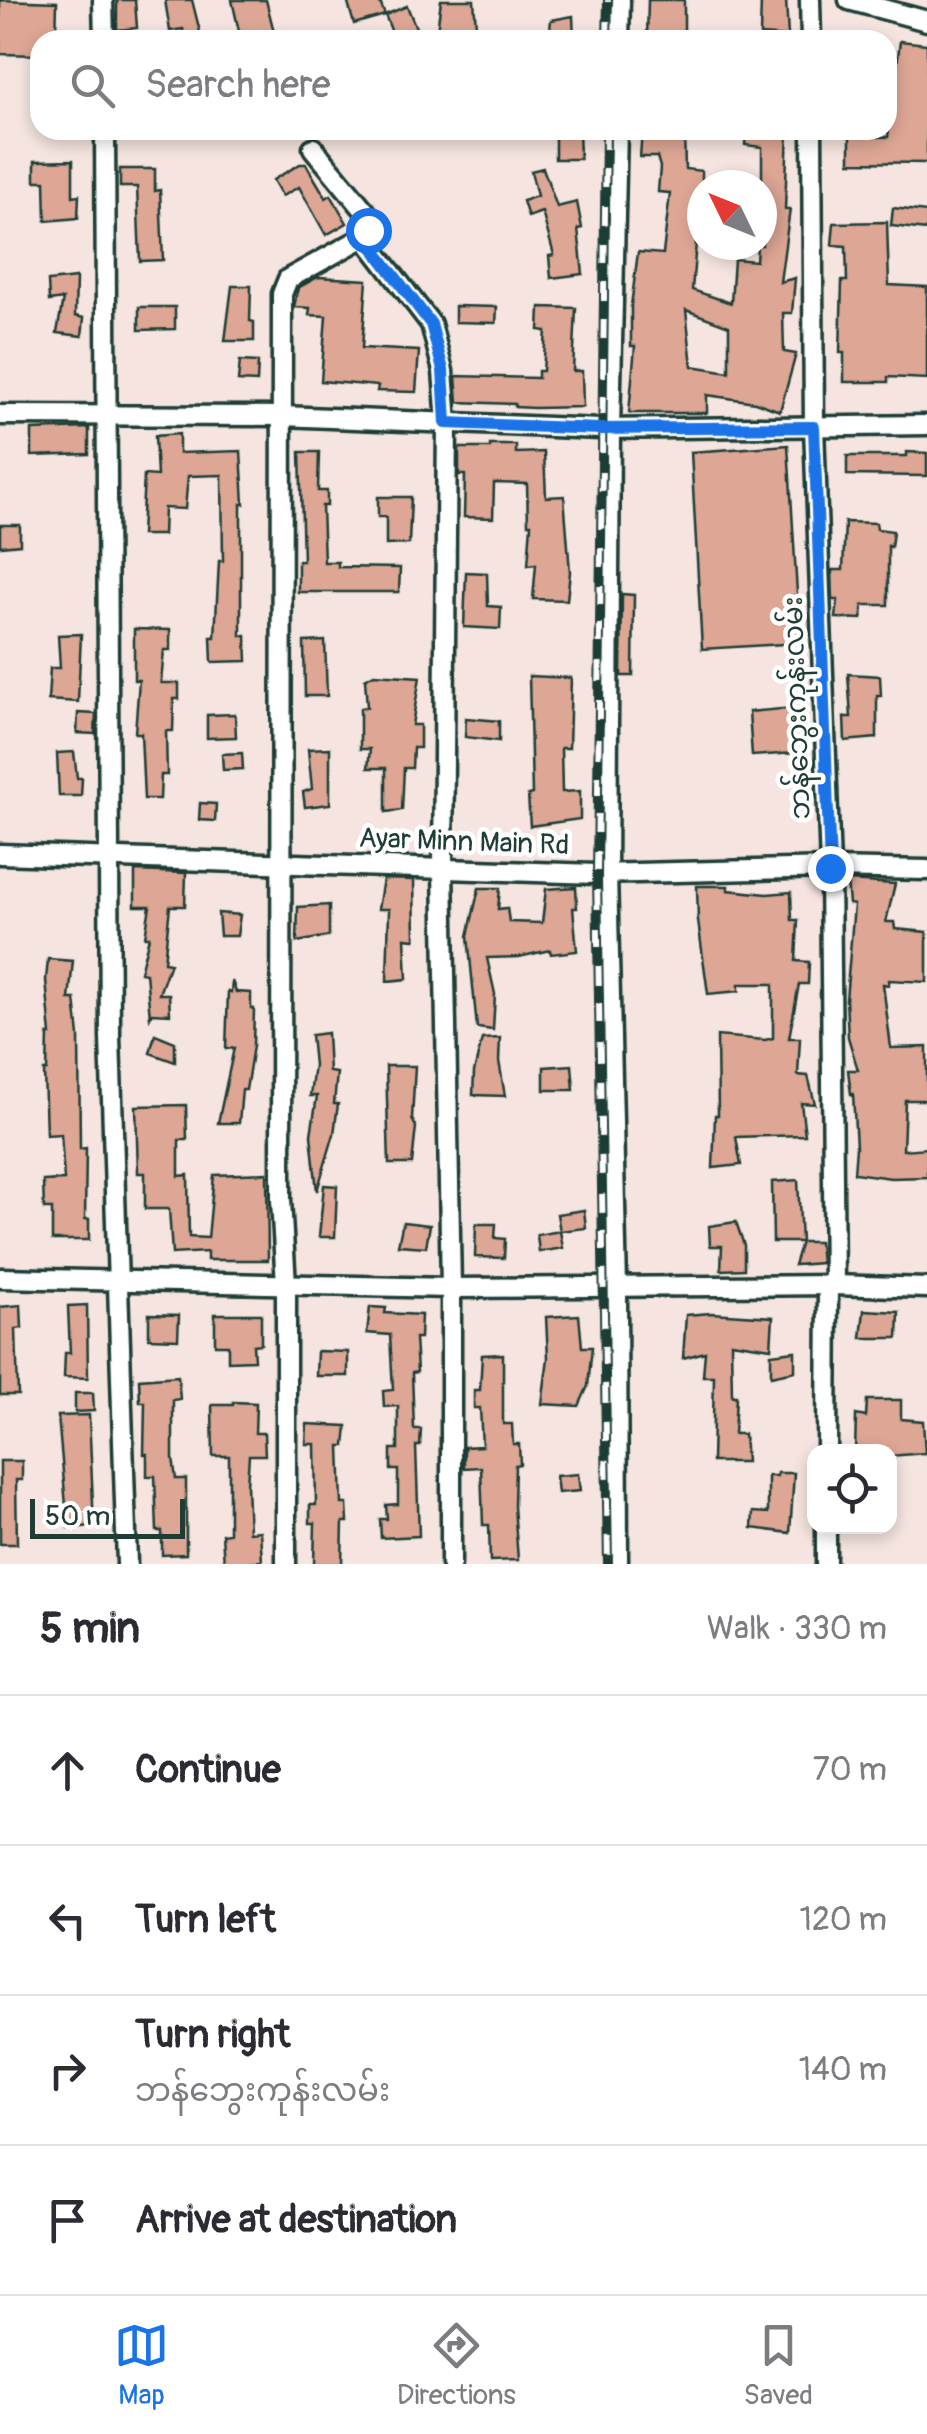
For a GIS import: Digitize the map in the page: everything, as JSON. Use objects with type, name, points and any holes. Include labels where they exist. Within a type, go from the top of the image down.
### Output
[{"type":"street","points":[[103,0],[104,30]]},
{"type":"street","points":[[619,30],[620,0]]},
{"type":"street","points":[[810,0],[811,30]]},
{"type":"street","points":[[849,0],[927,21]]},
{"type":"street","points":[[105,140],[110,1037],[127,1564]]},
{"type":"street","points":[[617,140],[607,873],[617,1287],[618,1564]]},
{"type":"street","name":"ဘန်ဘွေးကုန်းလမ်း","points":[[812,140],[814,427],[830,868],[831,1285],[827,1444]]},
{"type":"street","points":[[286,1564],[286,1285],[281,1200],[282,294],[288,279],[364,236],[370,217],[313,148]]},
{"type":"street","points":[[364,236],[431,324],[443,370],[450,1564]]},
{"type":"street","points":[[0,415],[282,416],[610,428],[927,425]]},
{"type":"street","name":"Ayar Minn Main Rd","points":[[0,854],[607,873],[927,870]]},
{"type":"street","points":[[0,1278],[451,1288],[927,1288]]},
{"type":"street","points":[[826,1534],[826,1564]]},
{"type":"building","points":[[0,0],[57,2],[56,30],[30,30],[30,55],[0,54]]},
{"type":"building","points":[[117,0],[135,0],[137,28],[117,30]]},
{"type":"building","points":[[165,0],[192,0],[200,30],[170,30]]},
{"type":"building","points":[[232,0],[266,0],[274,30],[239,30]]},
{"type":"building","points":[[347,0],[379,0],[385,15],[354,24]]},
{"type":"building","points":[[441,0],[474,0],[476,27],[437,30]]},
{"type":"building","points":[[648,0],[684,0],[684,30],[647,30]]},
{"type":"building","points":[[761,0],[786,0],[788,30],[760,30]]},
{"type":"building","points":[[407,6],[417,30],[391,30],[385,15]]},
{"type":"building","points":[[573,16],[574,30],[550,30],[551,20]]},
{"type":"building","points":[[900,41],[927,44],[927,163],[850,162],[850,140],[897,140]]},
{"type":"building","points":[[555,140],[579,140],[580,159],[555,159]]},
{"type":"building","points":[[641,140],[684,140],[685,169],[694,170],[687,170],[687,260],[695,260],[692,290],[731,303],[734,260],[777,260],[777,170],[762,170],[762,147],[745,145],[745,140],[788,140],[785,209],[790,209],[780,282],[795,278],[792,313],[783,313],[784,352],[796,354],[780,411],[755,402],[707,395],[707,413],[629,413],[635,346],[631,346],[631,306],[638,252],[663,254],[670,193],[658,192],[657,157],[640,157]],"holes":[[[686,310],[729,326],[729,372],[692,366]]]},
{"type":"building","points":[[73,160],[73,196],[79,195],[78,218],[46,221],[45,181],[35,181],[35,161]]},
{"type":"building","points":[[306,164],[326,198],[331,195],[347,223],[326,235],[299,187],[282,196],[273,180]]},
{"type":"building","points":[[543,168],[557,207],[577,202],[583,274],[551,278],[549,256],[554,255],[542,212],[528,217],[523,201],[537,196],[531,171]]},
{"type":"building","points":[[120,169],[155,169],[155,191],[160,190],[163,260],[140,261],[137,187],[120,187]]},
{"type":"building","points":[[893,208],[927,212],[927,230],[891,226]]},
{"type":"building","points":[[887,222],[889,285],[927,287],[927,379],[888,377],[888,382],[844,382],[844,353],[840,353],[846,246],[832,245],[834,223]]},
{"type":"building","points":[[318,277],[367,280],[362,348],[419,351],[416,392],[377,391],[378,386],[321,381],[326,316],[309,315],[310,308],[294,307],[298,288]]},
{"type":"building","points":[[76,278],[75,316],[84,318],[82,336],[57,333],[63,299],[49,301],[48,281]]},
{"type":"building","points":[[232,286],[251,286],[254,341],[225,341]]},
{"type":"building","points":[[455,306],[497,307],[496,323],[455,322]]},
{"type":"building","points":[[139,307],[175,307],[175,329],[139,330]]},
{"type":"building","points":[[540,307],[576,308],[573,371],[582,371],[583,407],[458,402],[456,376],[538,378],[538,371],[543,371],[546,331],[539,330]]},
{"type":"building","points":[[240,361],[258,362],[257,382],[238,381]]},
{"type":"building","points":[[89,428],[89,454],[32,456],[32,430]]},
{"type":"building","points":[[179,434],[179,453],[241,451],[241,636],[246,636],[247,661],[212,662],[219,561],[223,561],[222,475],[188,476],[185,509],[164,508],[163,535],[141,535],[144,475],[157,476],[155,436]]},
{"type":"building","points":[[516,445],[516,453],[544,452],[546,497],[564,496],[570,572],[567,600],[533,599],[536,564],[528,565],[531,524],[527,484],[494,483],[493,518],[464,517],[465,475],[459,475],[459,448]]},
{"type":"building","points":[[788,445],[800,643],[702,649],[691,452]]},
{"type":"building","points":[[300,452],[319,452],[318,491],[327,491],[327,506],[322,506],[324,562],[338,562],[338,567],[400,568],[399,592],[298,592],[298,561],[303,561]]},
{"type":"building","points":[[907,452],[927,453],[927,476],[847,475],[847,456],[907,456]]},
{"type":"building","points":[[378,497],[411,497],[409,544],[386,545],[386,517],[378,517]]},
{"type":"building","points":[[845,522],[876,523],[877,529],[893,531],[891,547],[888,546],[888,605],[863,605],[862,619],[836,618],[838,600],[833,600],[832,570],[843,570]]},
{"type":"building","points":[[0,525],[20,525],[20,544],[0,546]]},
{"type":"building","points":[[466,572],[487,573],[488,606],[501,607],[500,629],[464,627]]},
{"type":"building","points":[[622,594],[634,595],[633,676],[621,676]]},
{"type":"building","points":[[134,629],[170,630],[170,650],[164,650],[161,683],[179,683],[173,731],[166,731],[167,775],[161,775],[160,799],[144,799],[141,733],[135,733],[139,680],[134,680]]},
{"type":"building","points":[[81,634],[78,702],[48,700],[50,668],[60,668],[58,635]]},
{"type":"building","points":[[325,641],[327,696],[305,696],[304,642]]},
{"type":"building","points":[[374,674],[420,677],[412,725],[420,725],[420,748],[413,748],[412,768],[404,768],[402,810],[386,812],[386,768],[368,768],[370,749],[360,749],[360,708],[367,707],[365,679]]},
{"type":"building","points":[[848,674],[880,676],[877,738],[845,741],[844,717],[851,717]]},
{"type":"building","points":[[529,676],[571,678],[569,748],[561,748],[562,792],[580,791],[580,819],[530,826]]},
{"type":"building","points":[[792,708],[795,753],[752,756],[749,712]]},
{"type":"building","points":[[78,713],[96,714],[95,734],[77,733]]},
{"type":"building","points":[[235,714],[236,737],[207,738],[207,715]]},
{"type":"building","points":[[466,718],[499,721],[499,741],[465,737]]},
{"type":"building","points":[[330,748],[330,804],[305,807],[303,792],[312,789],[308,749]]},
{"type":"building","points":[[74,752],[77,778],[82,778],[81,796],[59,796],[57,753]]},
{"type":"building","points":[[242,753],[243,769],[223,770],[222,754]]},
{"type":"building","points":[[200,803],[216,804],[215,821],[199,820]]},
{"type":"building","points":[[135,871],[186,873],[185,906],[170,906],[164,962],[170,963],[159,994],[169,994],[170,1014],[152,1013],[150,1017],[146,973],[140,972],[149,937],[145,937],[150,906],[135,906]]},
{"type":"building","points":[[383,879],[414,880],[415,939],[405,938],[407,979],[387,981],[389,909],[378,909]]},
{"type":"building","points":[[847,881],[895,884],[886,922],[894,922],[895,929],[927,932],[927,982],[889,980],[889,985],[883,984],[891,1048],[927,1047],[927,1100],[905,1100],[903,1150],[927,1148],[927,1177],[854,1173],[853,1094],[848,1070],[858,1070],[848,1037],[846,1000],[854,905],[849,904]]},
{"type":"building","points":[[697,886],[728,886],[728,890],[767,894],[791,892],[792,920],[798,920],[796,961],[809,962],[808,984],[799,984],[789,1038],[800,1038],[798,1075],[808,1076],[815,1104],[801,1103],[805,1135],[736,1137],[741,1165],[713,1168],[718,1115],[717,1036],[773,1038],[773,984],[739,984],[739,991],[708,994]]},
{"type":"building","points":[[576,887],[577,908],[573,908],[577,951],[551,954],[550,950],[519,957],[487,958],[495,994],[493,1030],[477,1028],[468,936],[479,888],[500,888],[498,909],[507,908],[509,922],[542,923],[546,889]]},
{"type":"building","points":[[329,905],[329,936],[297,942],[298,907]]},
{"type":"building","points":[[218,913],[240,915],[237,936],[220,936]]},
{"type":"building","points":[[48,959],[73,961],[69,999],[75,999],[79,1036],[80,1149],[86,1148],[85,1219],[89,1219],[89,1240],[52,1240],[52,1209],[44,1209],[43,1181],[64,1180],[61,1134],[46,1135],[44,1071],[51,1035]]},
{"type":"building","points":[[232,981],[236,992],[251,993],[253,1046],[239,1123],[218,1123],[234,1048],[226,1049],[228,991],[231,992]]},
{"type":"building","points":[[327,1033],[329,1072],[337,1073],[334,1104],[338,1104],[334,1134],[317,1191],[311,1135],[317,1096],[310,1096],[314,1065],[311,1035]]},
{"type":"building","points":[[155,1034],[175,1042],[175,1062],[150,1053]]},
{"type":"building","points":[[500,1038],[505,1096],[473,1095],[482,1039]]},
{"type":"building","points":[[572,1065],[574,1090],[544,1090],[544,1067]]},
{"type":"building","points":[[386,1066],[415,1066],[412,1164],[389,1164]]},
{"type":"building","points":[[186,1105],[187,1140],[179,1140],[179,1176],[188,1175],[189,1237],[208,1238],[214,1175],[267,1173],[268,1260],[207,1260],[207,1252],[172,1254],[169,1209],[145,1209],[145,1173],[138,1173],[136,1106]]},
{"type":"building","points":[[798,1180],[801,1242],[773,1242],[772,1182]]},
{"type":"building","points":[[324,1185],[337,1186],[335,1237],[319,1237]]},
{"type":"building","points":[[584,1210],[586,1228],[560,1231],[557,1214]]},
{"type":"building","points":[[403,1222],[430,1225],[426,1247],[398,1245]]},
{"type":"building","points":[[736,1222],[744,1245],[744,1269],[721,1270],[722,1246],[710,1246],[709,1226]]},
{"type":"building","points":[[476,1224],[496,1224],[495,1238],[505,1239],[504,1258],[475,1257]]},
{"type":"building","points":[[560,1231],[563,1248],[539,1252],[537,1235]]},
{"type":"building","points":[[801,1242],[819,1242],[821,1263],[794,1265]]},
{"type":"building","points":[[21,1305],[22,1328],[16,1329],[18,1395],[0,1395],[0,1307]]},
{"type":"building","points":[[87,1305],[88,1378],[64,1377],[65,1353],[70,1353],[68,1306]]},
{"type":"building","points":[[370,1307],[386,1308],[385,1313],[421,1315],[420,1338],[415,1338],[417,1372],[412,1373],[414,1429],[421,1429],[420,1446],[416,1446],[419,1536],[381,1538],[380,1519],[387,1519],[386,1505],[398,1504],[398,1470],[391,1470],[391,1449],[398,1449],[398,1406],[384,1407],[383,1391],[393,1390],[390,1335],[367,1333]]},
{"type":"building","points":[[864,1310],[899,1312],[898,1338],[861,1338]]},
{"type":"building","points":[[149,1314],[179,1315],[178,1339],[149,1338]]},
{"type":"building","points":[[215,1314],[261,1314],[261,1344],[253,1345],[254,1360],[228,1361],[228,1345],[215,1345]]},
{"type":"building","points":[[579,1315],[582,1347],[592,1347],[588,1386],[579,1406],[542,1404],[548,1358],[546,1317]]},
{"type":"building","points":[[686,1315],[773,1317],[771,1348],[731,1342],[732,1396],[736,1396],[734,1434],[744,1434],[746,1462],[712,1462],[714,1376],[703,1376],[705,1352],[683,1358]]},
{"type":"building","points":[[317,1351],[348,1352],[348,1376],[316,1376]]},
{"type":"building","points":[[795,1351],[795,1371],[771,1376],[771,1354]]},
{"type":"building","points":[[503,1354],[503,1424],[512,1424],[513,1444],[519,1444],[514,1506],[518,1560],[490,1561],[489,1525],[483,1525],[481,1467],[464,1468],[464,1447],[482,1446],[480,1408],[474,1408],[474,1390],[480,1390],[482,1355]]},
{"type":"building","points":[[178,1376],[180,1399],[173,1400],[173,1458],[176,1479],[186,1479],[186,1554],[162,1555],[155,1476],[147,1476],[144,1454],[145,1402],[140,1402],[139,1379]]},
{"type":"building","points":[[75,1393],[93,1393],[94,1411],[75,1412]]},
{"type":"building","points":[[867,1400],[901,1400],[901,1419],[923,1421],[925,1453],[897,1455],[897,1444],[855,1444],[856,1415],[866,1417]]},
{"type":"building","points":[[256,1403],[255,1433],[264,1433],[265,1455],[249,1455],[247,1485],[249,1532],[260,1531],[262,1561],[224,1564],[222,1534],[229,1533],[229,1456],[213,1456],[212,1405]]},
{"type":"building","points":[[89,1415],[94,1526],[68,1528],[58,1416]]},
{"type":"building","points":[[307,1424],[347,1426],[345,1446],[340,1446],[342,1504],[347,1504],[348,1522],[343,1522],[342,1564],[314,1564],[315,1523],[310,1523],[310,1505],[316,1505],[315,1444],[306,1444]]},
{"type":"building","points":[[0,1461],[22,1461],[22,1480],[16,1480],[17,1544],[0,1544]]},
{"type":"building","points":[[794,1473],[790,1533],[752,1528],[753,1512],[768,1513],[768,1476]]},
{"type":"building","points":[[578,1474],[580,1491],[558,1493],[556,1476]]},
{"type":"railway","points":[[607,30],[608,0]]},
{"type":"railway","points":[[606,140],[597,874],[608,1564]]},
{"type":"route","points":[[368,230],[364,236],[431,324],[443,370],[446,423],[600,429],[814,427],[830,868]]}]
